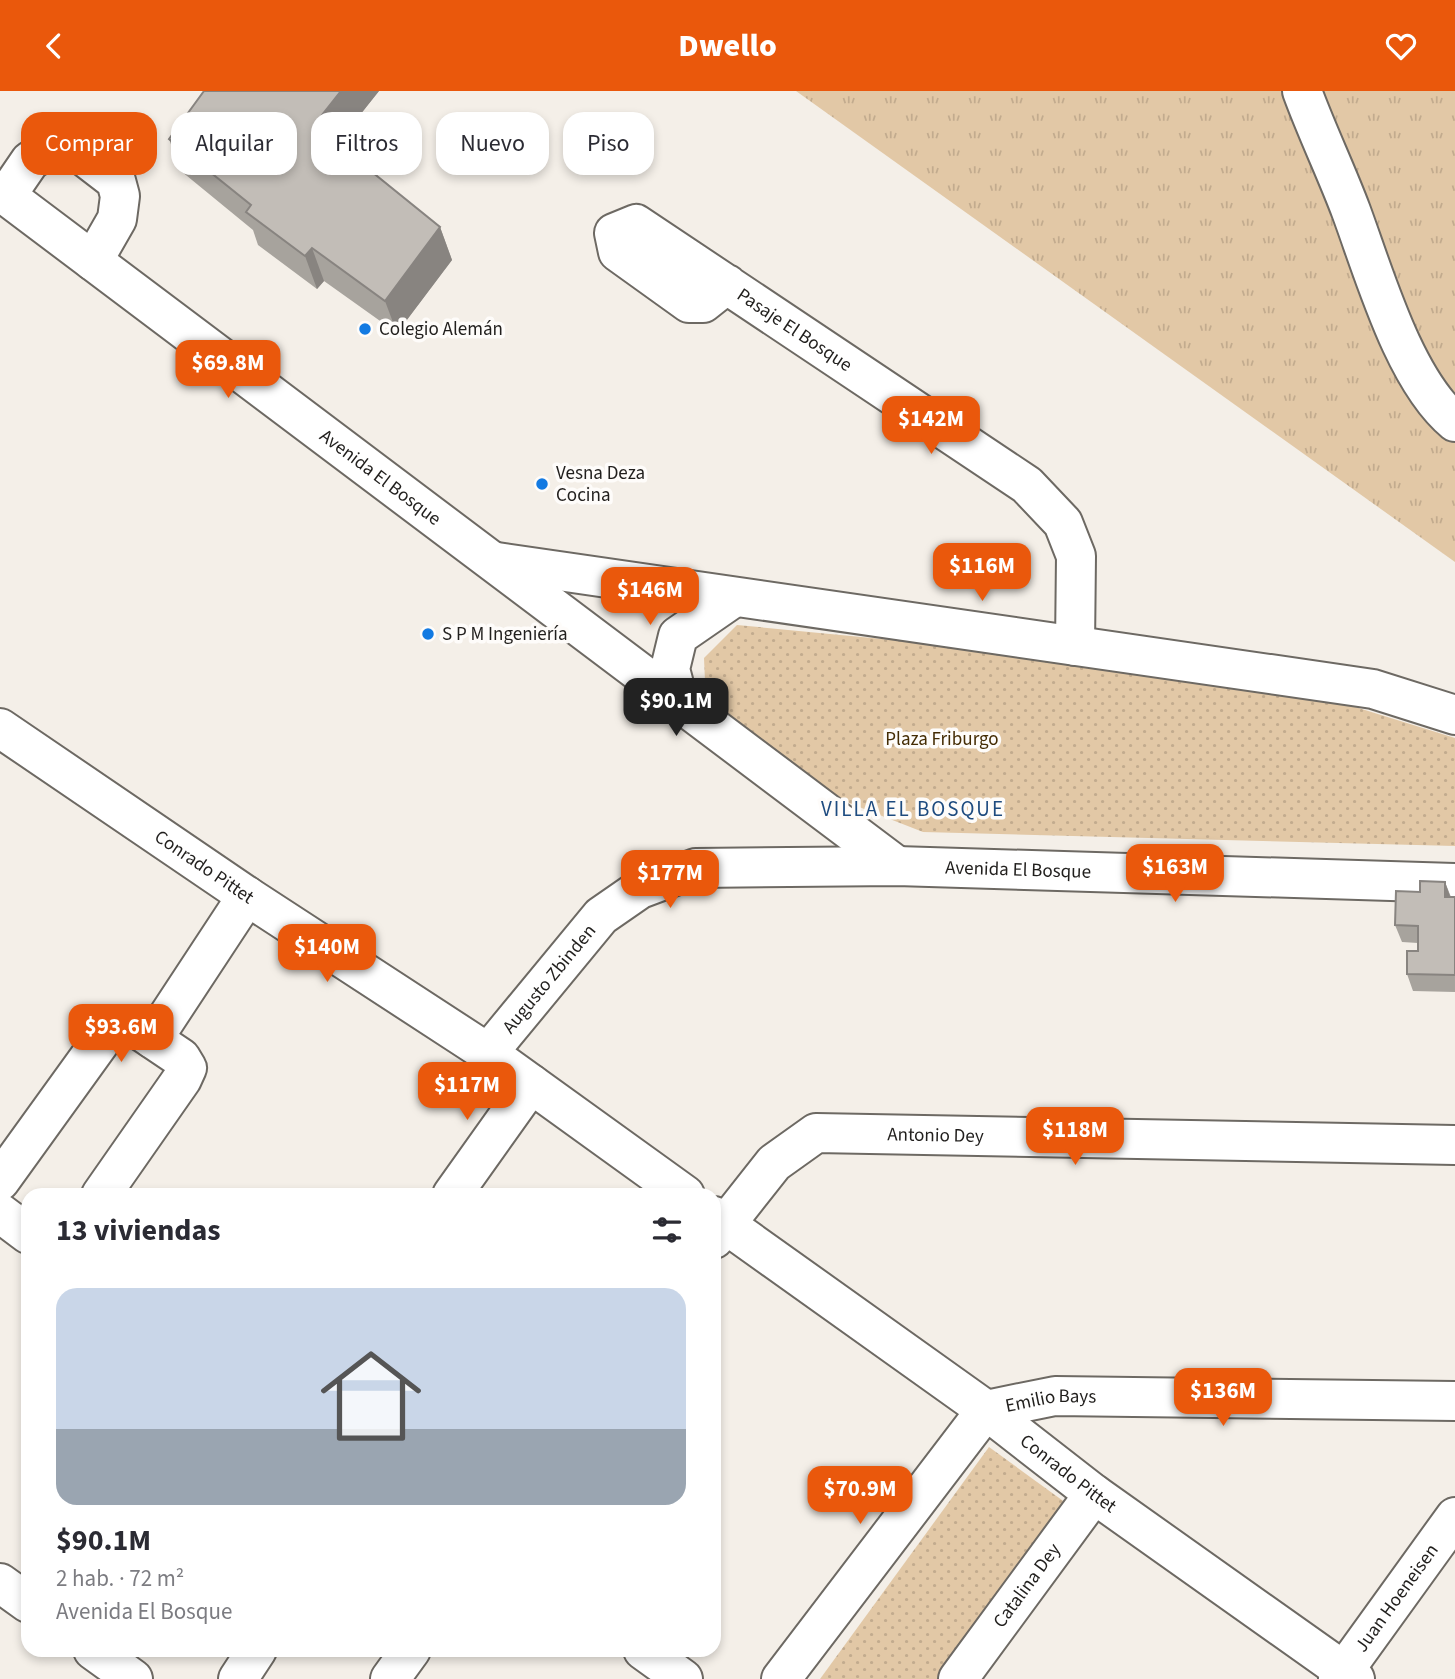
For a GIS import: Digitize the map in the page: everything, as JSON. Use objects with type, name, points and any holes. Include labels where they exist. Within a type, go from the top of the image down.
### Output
[{"type":"street","points":[[1302,91],[1416,374],[1455,422]]},
{"type":"street","points":[[3,194],[30,161],[42,153],[77,151],[116,181],[120,196],[117,219],[93,261]]},
{"type":"street","name":"Avenida El Bosque","points":[[3,194],[897,866],[1455,883]]},
{"type":"street","name":"Pasaje El Bosque","points":[[727,285],[1027,485],[1036,494],[1063,523],[1076,556],[1075,646]]},
{"type":"street","name":"Avenida El Bosque","points":[[492,561],[1373,689],[1455,715]]},
{"type":"street","points":[[679,703],[670,669],[678,636],[733,598]]},
{"type":"street","name":"Conrado Pittet","points":[[0,728],[247,896],[488,1053],[675,1188]]},
{"type":"street","name":"Augusto Zbinden","points":[[488,1053],[601,916],[640,889],[696,868],[897,866]]},
{"type":"street","points":[[153,1039],[247,896]]},
{"type":"street","points":[[0,1181],[106,1034],[118,1026],[132,1025],[181,1058],[187,1067],[182,1079],[106,1188]]},
{"type":"street","points":[[457,1188],[531,1084]]},
{"type":"street","name":"Antonio Dey","points":[[721,1224],[774,1163],[817,1133],[1455,1145]]},
{"type":"street","points":[[0,1213],[21,1229]]},
{"type":"street","name":"Conrado Pittet","points":[[721,1229],[986,1410],[1094,1494],[1345,1676]]},
{"type":"street","name":"Emilio Bays","points":[[782,1679],[986,1410],[1055,1396],[1455,1401]]},
{"type":"street","name":"Catalina Dey","points":[[958,1679],[1094,1494]]},
{"type":"street","name":"Juan Hoeneisen","points":[[1345,1676],[1455,1517]]},
{"type":"street","points":[[0,1583],[21,1598]]},
{"type":"street","points":[[103,1657],[133,1679]]},
{"type":"street","points":[[238,1679],[252,1657]]},
{"type":"street","points":[[390,1679],[406,1657]]},
{"type":"street","points":[[653,1657],[683,1679]]},
{"type":"green space","points":[[796,91],[1455,91],[1455,562]]},
{"type":"green space","name":"Plaza Friburgo","points":[[737,625],[1048,655],[1336,701],[1455,738],[1455,846],[923,832],[831,796],[706,704],[704,658]]},
{"type":"green space","points":[[989,1447],[1066,1503],[937,1679],[820,1679]]},
{"type":"building","points":[[204,91],[341,91],[324,112],[311,112],[311,175],[376,175],[440,227],[385,301],[312,248],[305,256],[246,212],[251,205],[214,175],[297,175],[297,112],[189,112]]},
{"type":"building","points":[[1420,881],[1445,882],[1445,897],[1455,897],[1455,975],[1407,974],[1407,951],[1418,951],[1418,926],[1395,925],[1396,891],[1420,892]]},
{"type":"place","name":"Colegio Alemán","points":[[365,329]]},
{"type":"place","name":"Vesna Deza Cocina","points":[[542,484]]},
{"type":"place","name":"S P M Ingeniería","points":[[428,634]]},
{"type":"district","name":"VILLA EL BOSQUE","points":[[913,809]]}]
